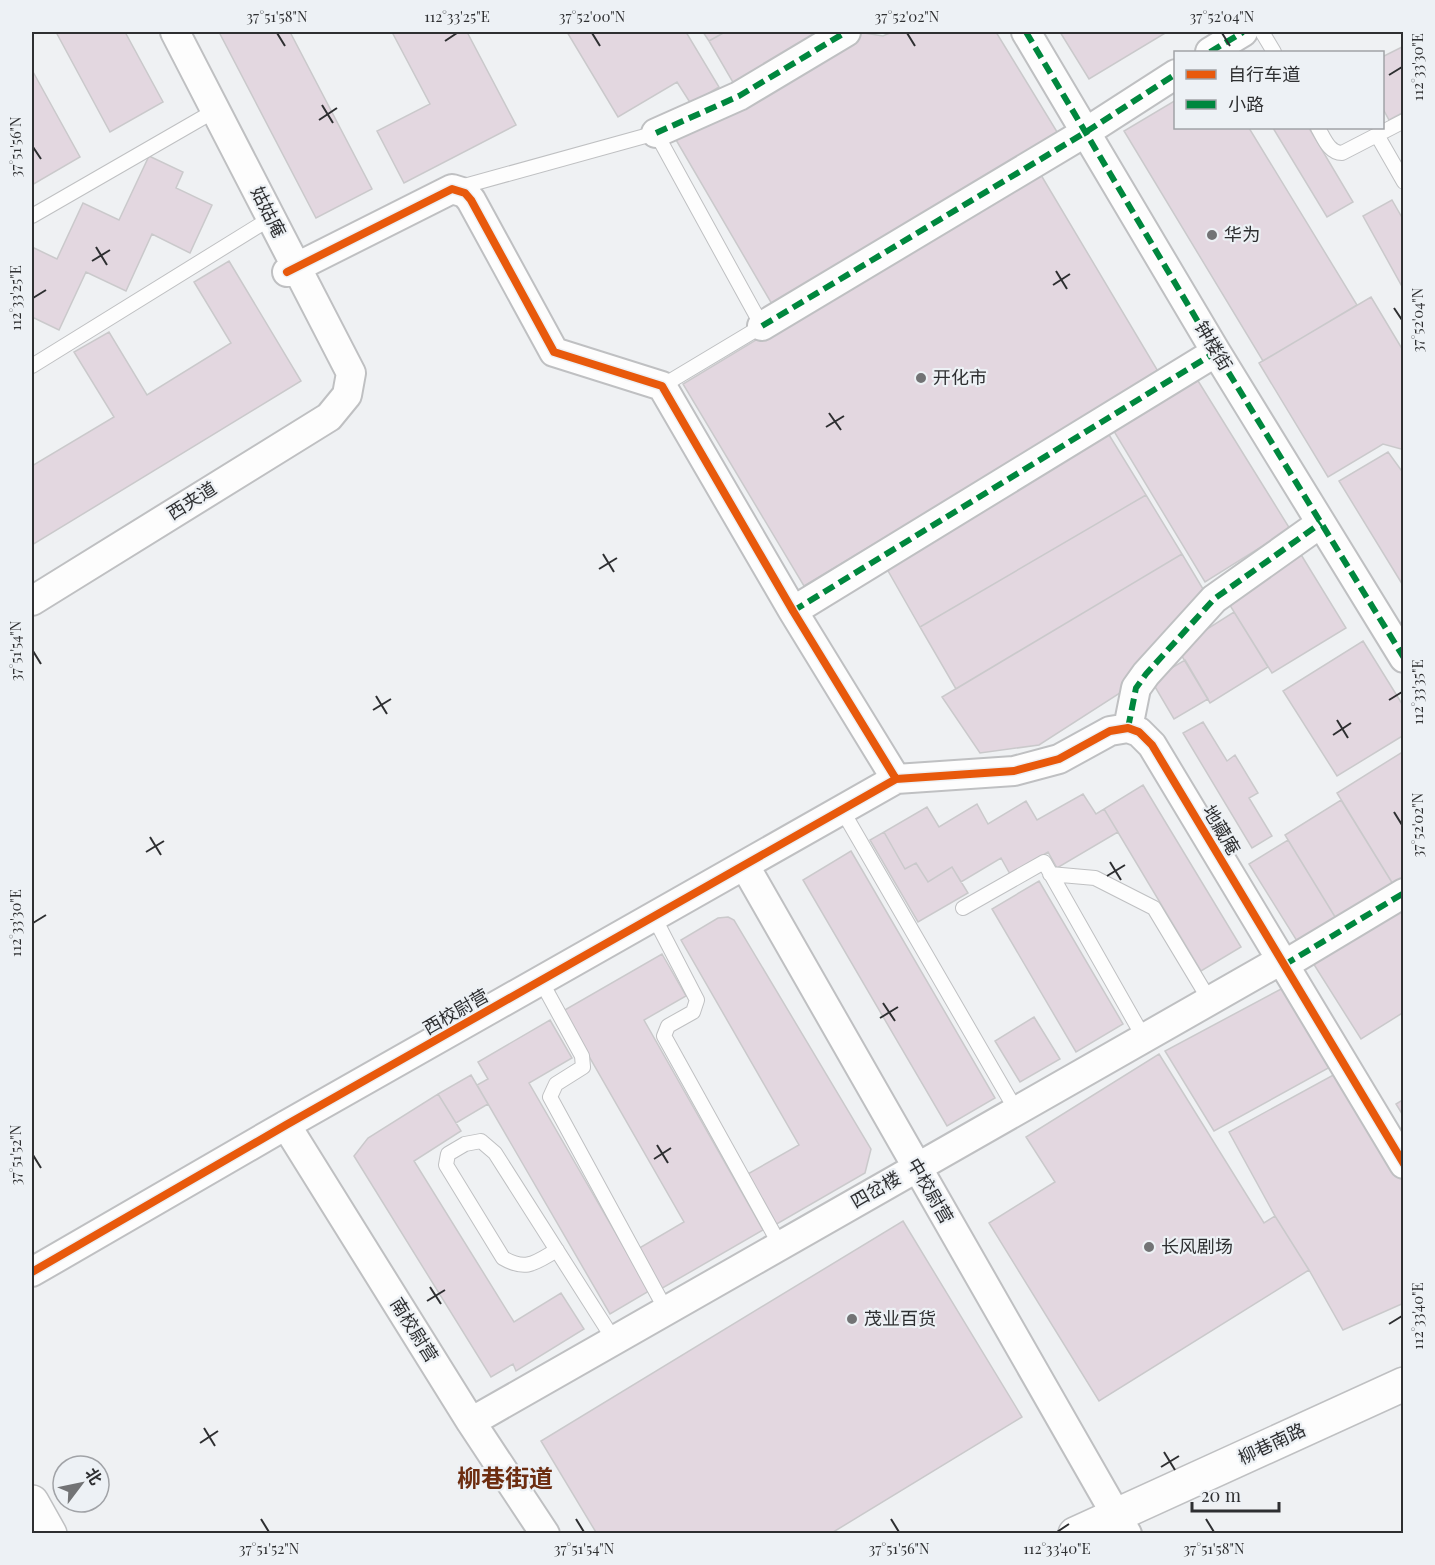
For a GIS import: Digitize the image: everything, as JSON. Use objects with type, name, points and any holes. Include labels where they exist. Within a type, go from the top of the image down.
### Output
[{"type":"street","name":"姑姑庵","points":[[163,32],[211,113],[292,269],[337,370],[342,390]]},
{"type":"street","name":"姑姑庵","points":[[175,32],[211,113]]},
{"type":"street","points":[[656,133],[739,96],[846,32]]},
{"type":"street","name":"钟楼街","points":[[1026,32],[1216,352],[1404,658]]},
{"type":"street","points":[[1212,51],[1243,32]]},
{"type":"street","points":[[762,326],[1086,132],[1174,76]]},
{"type":"street","points":[[292,269],[452,189],[465,193],[471,200],[554,352],[662,386],[793,611],[896,779],[1014,771],[1059,759],[1110,731],[1128,728],[1136,688],[1214,599],[1321,523]]},
{"type":"street","points":[[793,611],[1216,352]]},
{"type":"street","name":"西夹道","points":[[32,587],[323,406],[342,390]]},
{"type":"street","name":"西夹道","points":[[32,601],[329,417],[342,390]]},
{"type":"street","name":"地藏庵","points":[[1128,728],[1140,732],[1152,745],[1404,1164]]},
{"type":"street","name":"西校尉营","points":[[32,1272],[896,779]]},
{"type":"street","name":"中校尉营","points":[[745,866],[1121,1524]]},
{"type":"street","name":"四岔楼","points":[[471,1422],[1016,1110],[1404,893]]},
{"type":"street","name":"南校尉营","points":[[286,1125],[471,1422],[544,1533]]},
{"type":"street","name":"柳巷南路","points":[[1075,1533],[1121,1524],[1404,1384]]},
{"type":"street","points":[[32,1502],[50,1533]]},
{"type":"lane","points":[[1262,32],[1273,51]]},
{"type":"lane","points":[[32,216],[211,113]]},
{"type":"lane","points":[[1319,129],[1329,147],[1336,153],[1342,153],[1404,121]]},
{"type":"lane","points":[[452,189],[656,133],[762,326],[662,386]]},
{"type":"lane","points":[[1377,135],[1404,183]]},
{"type":"lane","points":[[32,366],[267,221]]},
{"type":"lane","points":[[842,810],[1016,1110]]},
{"type":"lane","points":[[963,908],[1044,862],[1144,1038]]},
{"type":"lane","points":[[1050,874],[1095,878],[1154,908],[1210,1001]]},
{"type":"lane","points":[[654,917],[697,1000],[693,1012],[668,1026],[664,1036],[780,1245]]},
{"type":"lane","points":[[542,981],[582,1056],[583,1067],[556,1084],[550,1097],[666,1310]]},
{"type":"lane","points":[[557,1250],[531,1264],[515,1265],[503,1258],[446,1165],[448,1154],[465,1144],[481,1141],[495,1153],[557,1250],[614,1340]]},
{"type":"building","points":[[56,32],[125,32],[163,102],[110,132]]},
{"type":"building","points":[[219,32],[290,32],[372,189],[316,218]]},
{"type":"building","points":[[392,32],[467,32],[516,125],[404,183],[377,131],[430,104]]},
{"type":"building","points":[[567,32],[686,32],[719,87],[691,104],[677,82],[618,117]]},
{"type":"building","points":[[703,32],[725,32],[709,41]]},
{"type":"building","points":[[725,32],[835,32],[738,91],[709,41]]},
{"type":"building","points":[[858,32],[883,36],[892,32],[996,32],[1062,140],[776,311],[672,133]]},
{"type":"building","points":[[1060,32],[1167,32],[1089,79]]},
{"type":"building","points":[[1404,46],[1404,112],[1389,120],[1384,111],[1384,56]]},
{"type":"building","points":[[32,70],[80,157],[32,185]]},
{"type":"building","points":[[1174,101],[1174,129],[1250,129],[1357,305],[1263,361],[1124,131]]},
{"type":"building","points":[[1274,129],[1310,129],[1353,202],[1327,217]]},
{"type":"building","points":[[149,156],[183,172],[176,188],[212,205],[190,253],[152,234],[126,291],[86,272],[59,330],[32,317],[32,247],[57,259],[83,203],[119,220]]},
{"type":"building","name":"开化市","points":[[1038,170],[1159,373],[804,586],[683,384]]},
{"type":"building","points":[[1392,200],[1404,221],[1404,290],[1363,216]]},
{"type":"building","points":[[229,261],[301,381],[32,545],[32,466],[114,417],[74,352],[109,332],[147,395],[231,343],[194,282]]},
{"type":"building","points":[[1371,297],[1404,352],[1404,447],[1401,449],[1383,444],[1328,477],[1259,363]]},
{"type":"building","points":[[1195,376],[1290,529],[1205,582],[1112,428]]},
{"type":"building","points":[[1106,430],[1146,495],[920,627],[883,562]]},
{"type":"building","points":[[1388,452],[1404,474],[1404,587],[1339,481]]},
{"type":"building","points":[[1146,495],[1182,554],[956,689],[920,627]]},
{"type":"building","points":[[1300,553],[1346,628],[1272,673],[1226,599]]},
{"type":"building","points":[[1182,554],[1209,599],[1134,684],[1039,745],[980,753],[942,697]]},
{"type":"building","points":[[1234,612],[1268,667],[1210,703],[1177,648]]},
{"type":"building","points":[[1363,641],[1404,707],[1404,735],[1337,776],[1283,691]]},
{"type":"building","points":[[1185,660],[1208,699],[1174,719],[1151,680]]},
{"type":"building","points":[[1203,722],[1227,761],[1235,755],[1258,793],[1249,798],[1272,836],[1252,848],[1183,733]]},
{"type":"building","points":[[1404,751],[1404,884],[1396,889],[1337,793]]},
{"type":"building","points":[[1143,785],[1241,947],[1201,971],[1104,809]]},
{"type":"building","points":[[1083,794],[1096,814],[1104,809],[1118,832],[1057,868],[1048,852],[1010,874],[1001,858],[961,882],[952,867],[928,882],[916,863],[905,869],[884,832],[927,807],[939,827],[977,804],[988,824],[1026,801],[1037,820]]},
{"type":"building","points":[[1341,800],[1396,889],[1340,925],[1285,835]]},
{"type":"building","points":[[884,832],[905,869],[916,863],[928,882],[952,867],[968,893],[918,922],[870,840]]},
{"type":"building","points":[[1288,840],[1340,925],[1302,949],[1249,864]]},
{"type":"building","points":[[851,851],[995,1098],[947,1126],[803,880]]},
{"type":"building","points":[[1039,881],[1123,1024],[1076,1052],[992,909]]},
{"type":"building","points":[[1404,907],[1404,1012],[1361,1039],[1313,963]]},
{"type":"building","points":[[728,917],[734,920],[871,1149],[865,1173],[775,1225],[746,1175],[799,1145],[681,940],[718,918]]},
{"type":"building","points":[[662,954],[686,996],[644,1020],[763,1230],[659,1290],[636,1250],[684,1222],[563,1011]]},
{"type":"building","points":[[1283,988],[1332,1066],[1214,1131],[1165,1051]]},
{"type":"building","points":[[1034,1017],[1060,1059],[1020,1082],[995,1041]]},
{"type":"building","points":[[550,1020],[572,1058],[529,1083],[649,1291],[610,1314],[477,1085],[488,1079],[478,1062]]},
{"type":"building","name":"长风剧场","points":[[1159,1054],[1264,1223],[1275,1216],[1309,1270],[1099,1401],[989,1223],[1055,1182],[1026,1137]]},
{"type":"building","points":[[1337,1073],[1404,1182],[1404,1303],[1343,1330],[1275,1216],[1229,1132]]},
{"type":"building","points":[[471,1075],[488,1104],[456,1123],[438,1094]]},
{"type":"building","points":[[438,1094],[461,1131],[414,1161],[514,1322],[561,1293],[584,1329],[516,1371],[513,1364],[491,1377],[354,1156],[368,1138]]},
{"type":"building","points":[[1404,1099],[1404,1117],[1396,1104]]},
{"type":"building","name":"茂业百货","points":[[903,1221],[1022,1417],[830,1534],[597,1534],[541,1441]]},
{"type":"marked path","points":[[656,133],[739,96],[846,32]]},
{"type":"marked path","points":[[1026,32],[1216,352],[1404,658]]},
{"type":"marked path","points":[[1212,51],[1243,32]]},
{"type":"marked path","points":[[762,326],[1086,132],[1174,75]]},
{"type":"marked path","points":[[793,611],[1216,352]]},
{"type":"marked path","points":[[1128,728],[1136,688],[1214,599],[1321,523]]},
{"type":"marked path","points":[[1284,965],[1404,893]]},
{"type":"cycle path","points":[[287,272],[452,189],[465,193],[471,200],[554,352],[662,386],[793,611],[896,779]]},
{"type":"cycle path","points":[[32,1272],[896,779],[1014,771],[1059,759],[1110,731],[1128,728],[1139,732],[1152,745],[1404,1164]]},
{"type":"place","name":"华为","points":[[1212,235]]},
{"type":"place","name":"开化市","points":[[921,378]]},
{"type":"place","name":"长风剧场","points":[[1149,1247]]},
{"type":"place","name":"茂业百货","points":[[852,1319]]},
{"type":"district","name":"柳巷街道","points":[[505,1479]]}]
